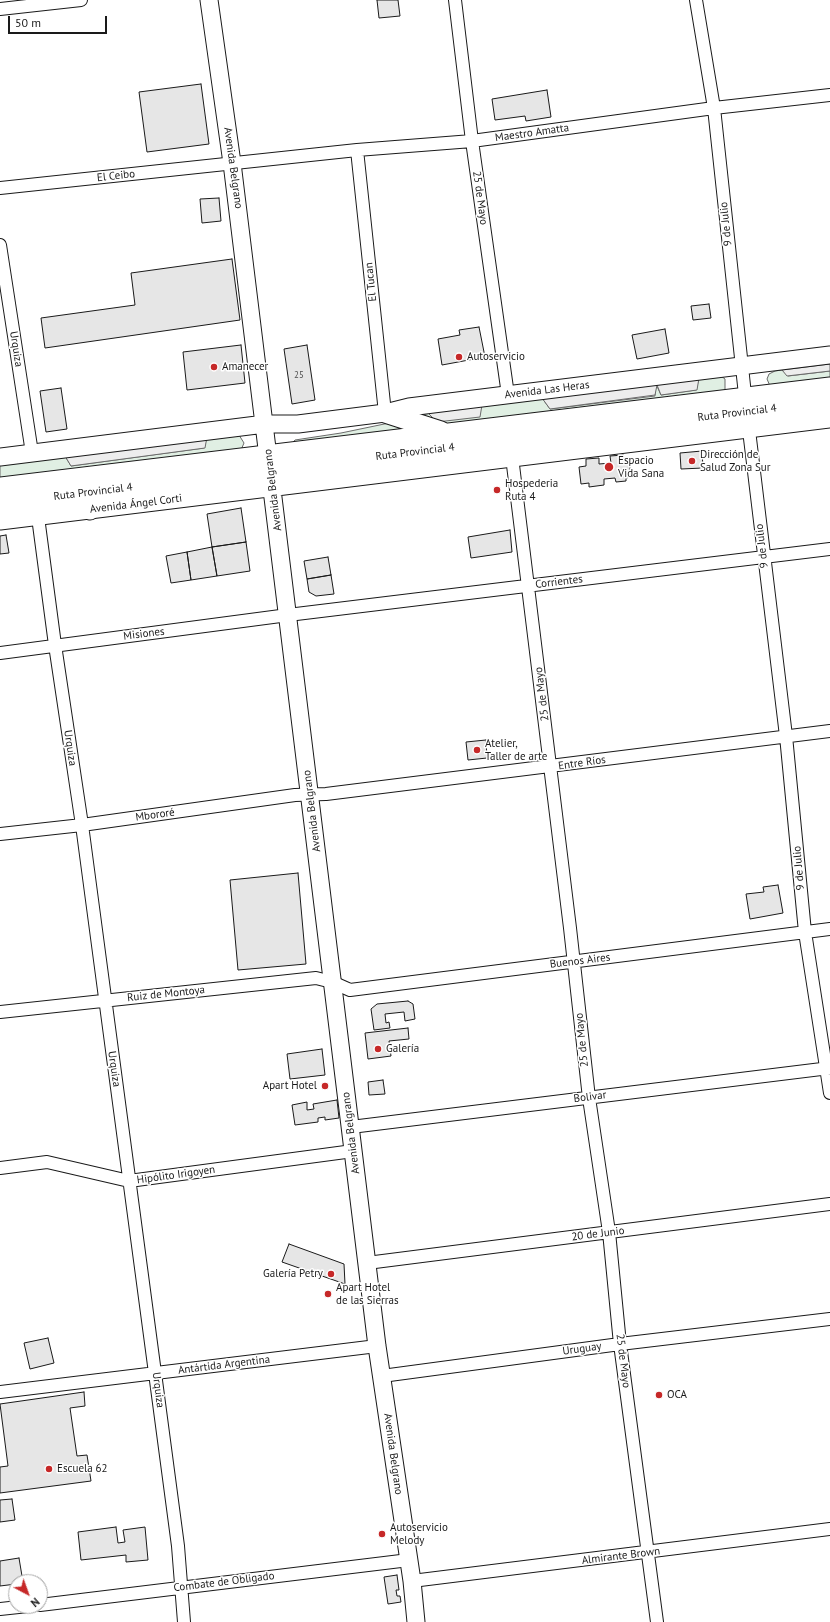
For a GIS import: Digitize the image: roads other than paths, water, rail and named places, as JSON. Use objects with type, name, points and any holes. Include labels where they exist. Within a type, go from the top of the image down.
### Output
[{"type":"main road","name":"Avenida Belgrano","points":[[209,0],[232,163],[265,424],[377,1346],[412,1581],[416,1622]]},
{"type":"main road","name":"Avenida Las Heras","points":[[265,424],[287,425],[385,413],[409,407],[830,356]]},
{"type":"main road","name":"Ruta Provincial 4","points":[[0,504],[38,508],[270,470],[448,433],[747,413],[830,387]]},
{"type":"main road","name":"Ruta Provincial 4","points":[[0,487],[270,470],[830,402]]},
{"type":"main road","points":[[385,413],[448,433]]},
{"type":"main road","points":[[270,470],[512,457],[747,413],[830,419]]},
{"type":"main road","points":[[0,457],[265,424]]},
{"type":"main road","name":"Avenida Ángel Corti","points":[[90,510],[270,470]]},
{"type":"main road","points":[[0,522],[38,508],[90,510]]},
{"type":"street","points":[[0,9],[81,0]]},
{"type":"street","name":"25 de Mayo","points":[[455,0],[472,141],[508,396]]},
{"type":"street","name":"9 de Julio","points":[[696,0],[714,108],[741,366],[786,736],[805,932],[829,1068],[830,1093]]},
{"type":"street","name":"Maestro Amatta","points":[[232,163],[357,150],[472,141],[714,108],[830,95]]},
{"type":"street","name":"El Tucan","points":[[357,150],[385,413]]},
{"type":"street","name":"El Ceibo","points":[[0,188],[232,163]]},
{"type":"street","name":"Urquiza","points":[[0,245],[32,453]]},
{"type":"street","name":"25 de Mayo","points":[[512,457],[589,1098],[608,1232],[620,1344],[657,1622]]},
{"type":"street","name":"Urquiza","points":[[38,508],[55,645],[82,825],[156,1373],[178,1546],[184,1622]]},
{"type":"street","name":"Corrientes","points":[[288,615],[830,549]]},
{"type":"street","name":"Misiones","points":[[0,653],[288,615]]},
{"type":"street","name":"Entre Ríos","points":[[310,794],[326,794],[550,767],[830,731]]},
{"type":"street","name":"Mbororé","points":[[0,834],[82,825],[310,794]]},
{"type":"street","name":"Buenos Aires","points":[[332,982],[350,990],[830,929]]},
{"type":"street","name":"Ruiz de Montoya","points":[[0,1012],[316,978],[332,982]]},
{"type":"street","name":"Bolivar","points":[[350,1127],[829,1068]]},
{"type":"street","name":"Hipólito Irigoyen","points":[[0,1168],[47,1162],[129,1181],[353,1151]]},
{"type":"street","name":"20 de Junio","points":[[367,1263],[830,1204]]},
{"type":"street","name":"Uruguay","points":[[382,1376],[620,1344],[830,1319]]},
{"type":"street","name":"Antártida Argentina","points":[[0,1392],[377,1346]]},
{"type":"street","name":"Almirante Brown","points":[[412,1581],[648,1553],[830,1529]]},
{"type":"street","name":"Combate de Obligado","points":[[48,1603],[408,1560]]},
{"type":"place","name":"Autoservicio","points":[[459,357]]},
{"type":"place","name":"Amanecer","points":[[214,367]]},
{"type":"place","name":"Dirección de Salud Zona Sur","points":[[692,461]]},
{"type":"place","name":"Espacio Vida Sana","points":[[609,467]]},
{"type":"place","name":"Hospederia Ruta 4","points":[[497,490]]},
{"type":"place","name":"Atelier, Taller de arte","points":[[477,750]]},
{"type":"place","name":"Galería","points":[[378,1049]]},
{"type":"place","name":"Apart Hotel","points":[[325,1086]]},
{"type":"place","name":"Galería Petry","points":[[331,1274]]},
{"type":"place","name":"Apart Hotel de las Sierras","points":[[328,1294]]},
{"type":"place","name":"OCA","points":[[659,1395]]},
{"type":"place","name":"Escuela 62","points":[[49,1469]]},
{"type":"place","name":"Autoservicio Melody","points":[[382,1534]]}]
